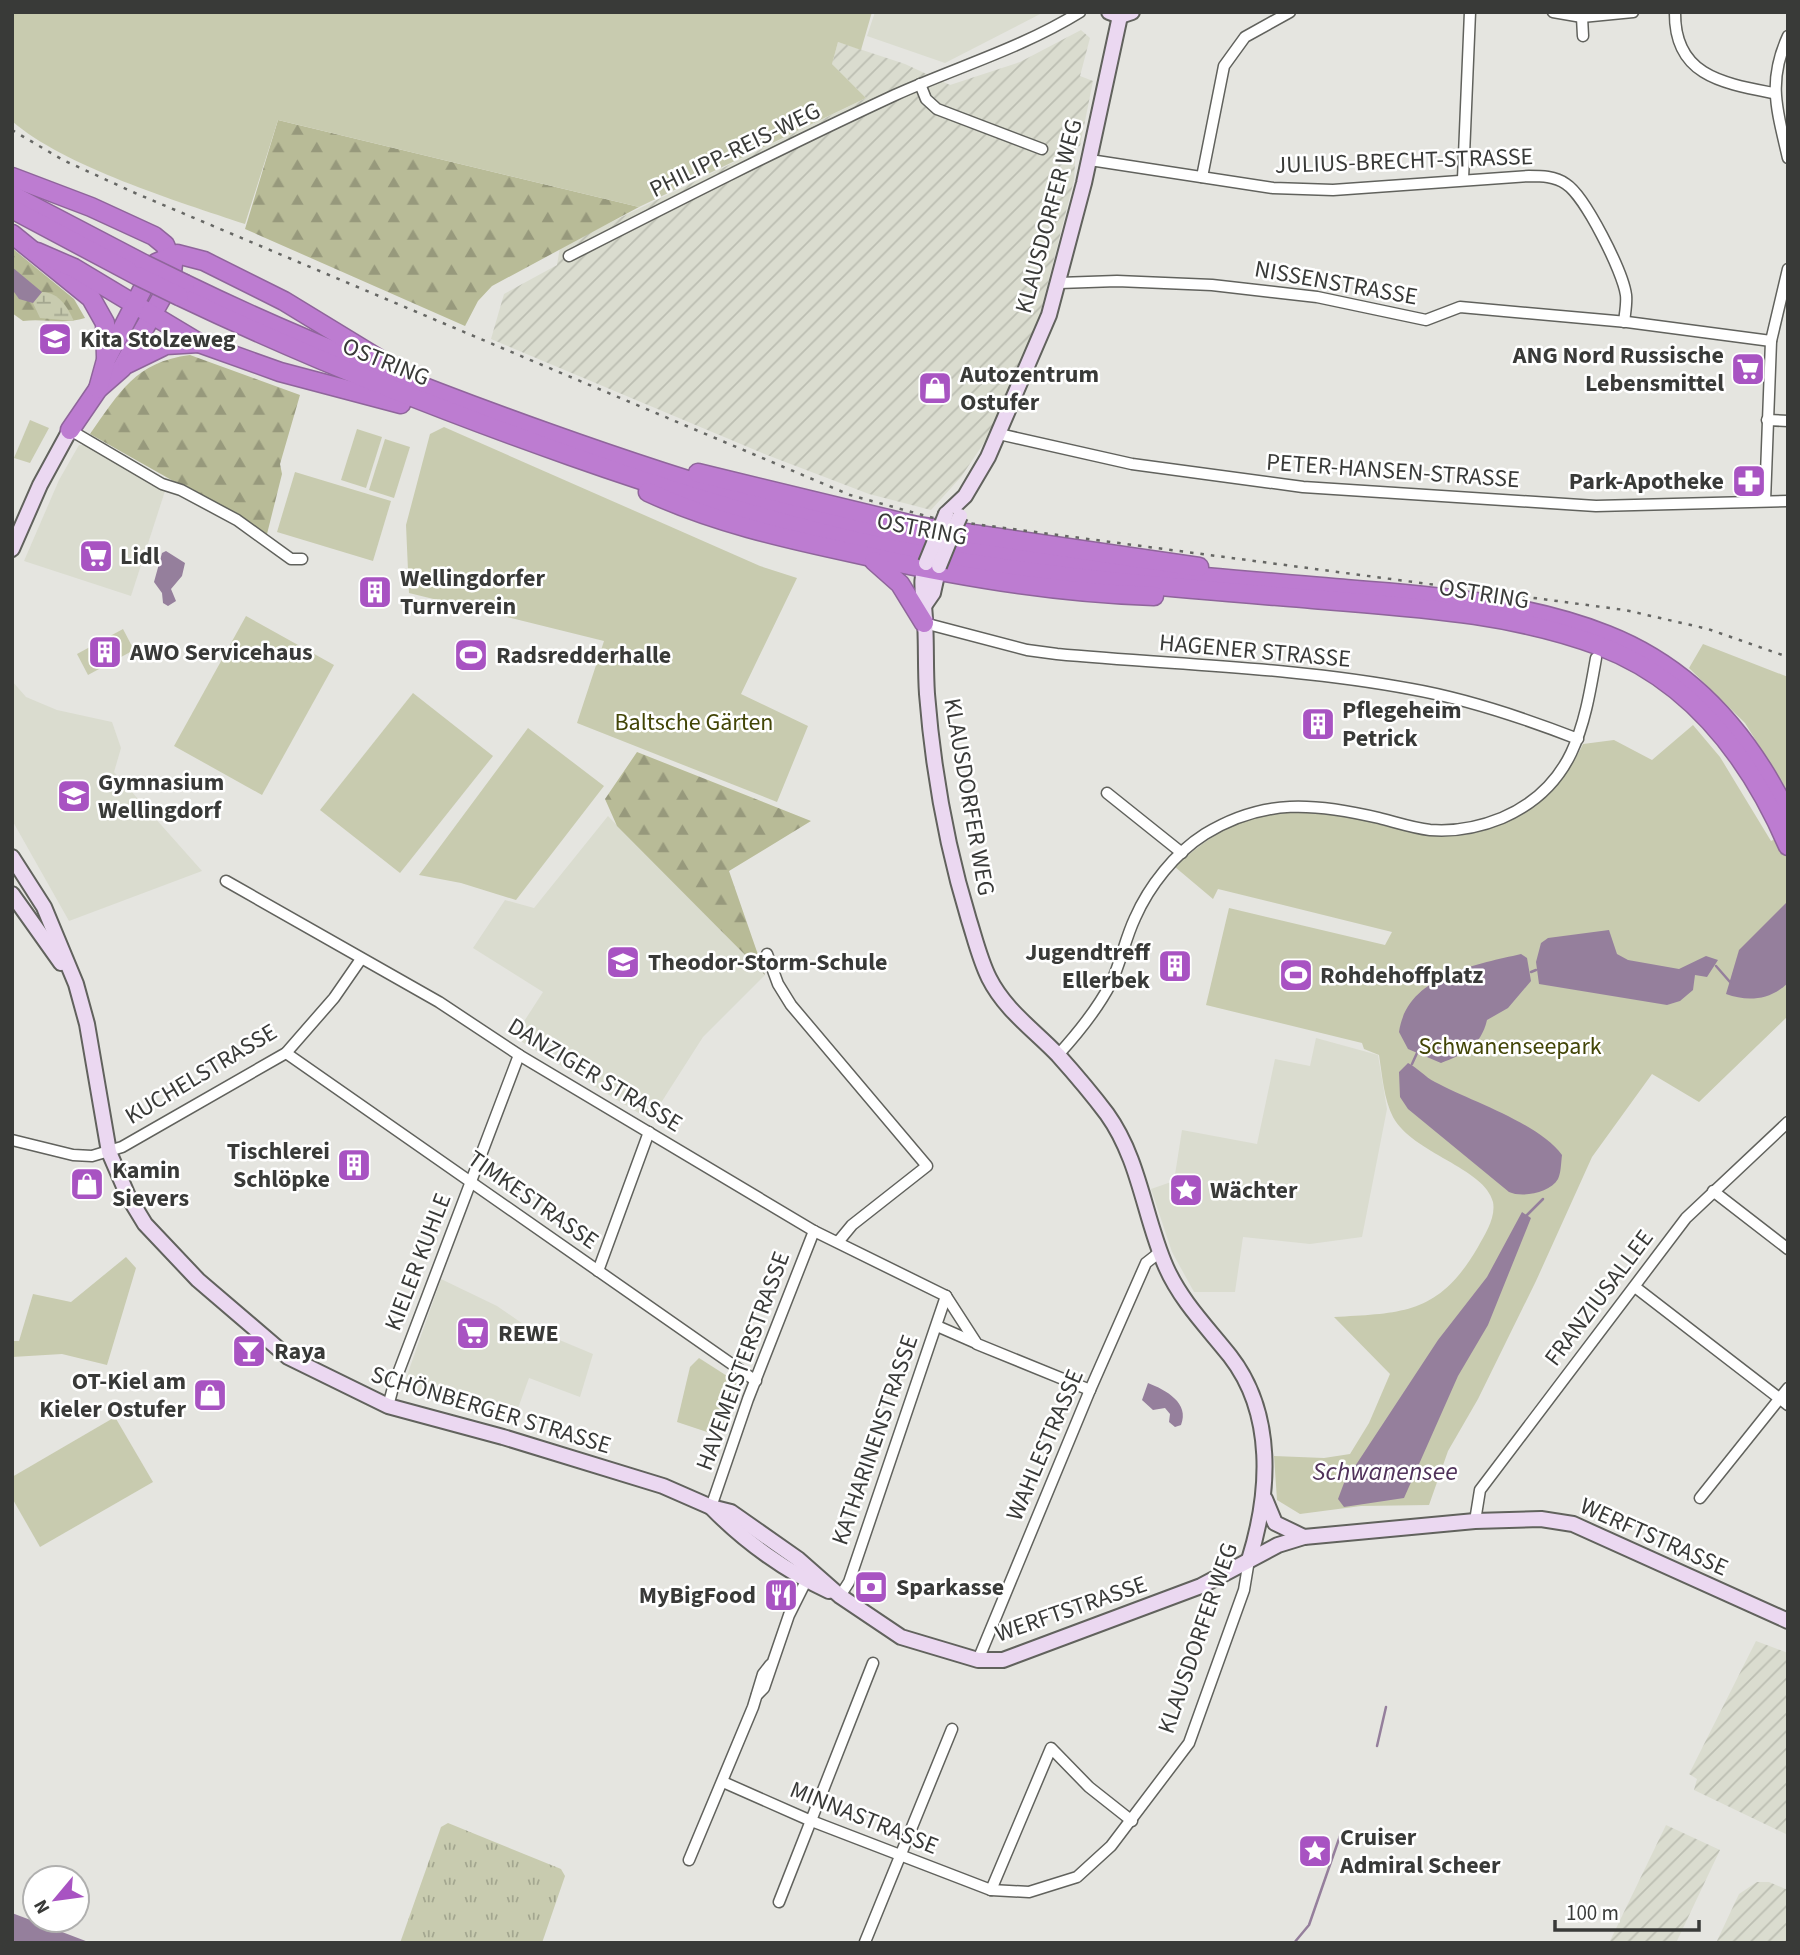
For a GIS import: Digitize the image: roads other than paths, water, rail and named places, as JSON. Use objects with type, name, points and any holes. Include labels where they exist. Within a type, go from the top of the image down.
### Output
[{"type":"highway","points":[[12,177],[91,206],[154,236],[170,255],[171,281],[153,316],[114,364],[70,430]]},
{"type":"highway","name":"OSTRING","points":[[12,195],[141,270]]},
{"type":"highway","name":"OSTRING","points":[[12,209],[182,290],[302,354],[449,413],[619,466],[915,541],[1016,557],[1485,618],[1572,636],[1620,654],[1672,687],[1713,722],[1748,768],[1785,839]]},
{"type":"highway","points":[[12,234],[75,282],[98,307],[106,327],[114,364]]},
{"type":"highway","points":[[37,252],[74,268],[199,343],[319,384],[449,413]]},
{"type":"highway","points":[[114,364],[135,305],[156,263],[170,255],[182,254],[204,261],[284,301],[425,389]]},
{"type":"highway","name":"OSTRING","points":[[182,290],[619,466]]},
{"type":"highway","points":[[114,364],[157,348],[199,343]]},
{"type":"highway","points":[[619,466],[657,464],[864,515],[1196,566],[1232,586]]},
{"type":"highway","points":[[619,466],[645,491],[695,512],[868,557],[1114,594],[1189,597],[1232,586]]},
{"type":"highway","points":[[868,557],[895,578],[924,615]]},
{"type":"highway","name":"OSTRING","points":[[1232,586],[1409,594],[1483,604],[1529,612],[1627,643],[1680,676],[1722,714],[1759,761],[1788,815]]},
{"type":"main road","name":"KLAUSDORFER WEG","points":[[1120,13],[1090,160],[1059,283],[999,434],[947,527],[920,590],[934,753],[952,856],[968,917],[988,976],[1003,1001],[1058,1055],[1088,1090],[1122,1137],[1160,1252],[1184,1300],[1230,1356],[1251,1391],[1263,1427],[1263,1495],[1250,1560]]},
{"type":"main road","points":[[12,549],[40,485],[70,430]]},
{"type":"main road","name":"SCHÖNBERGER STRASSE","points":[[12,857],[44,907],[76,984],[87,1024],[109,1152],[128,1196],[145,1224],[218,1298],[288,1357],[388,1406],[615,1471],[731,1512],[798,1559],[840,1596],[901,1637],[978,1660]]},
{"type":"main road","name":"SCHÖNBERGER STRASSE","points":[[12,894],[76,984]]},
{"type":"main road","name":"KLAUSDORFER WEG","points":[[1263,1495],[1275,1523],[1304,1537]]},
{"type":"main road","name":"SCHÖNBERGER STRASSE","points":[[711,1507],[725,1523],[806,1581],[840,1596]]},
{"type":"main road","name":"WERFTSTRASSE","points":[[978,1660],[1002,1657],[1031,1647],[1250,1560],[1278,1545],[1304,1537],[1475,1521],[1541,1519],[1573,1524],[1788,1621]]},
{"type":"street","name":"PHILIPP-REIS-WEG","points":[[569,256],[774,152],[920,85],[1019,45],[1080,12]]},
{"type":"street","points":[[1202,177],[1224,66],[1245,37],[1290,12]]},
{"type":"street","points":[[1463,179],[1470,12]]},
{"type":"street","points":[[1553,12],[1582,17],[1633,12]]},
{"type":"street","points":[[1675,12],[1677,43],[1691,64],[1714,77],[1773,93]]},
{"type":"street","points":[[1582,17],[1583,36]]},
{"type":"street","points":[[1788,36],[1778,58],[1773,93],[1788,158]]},
{"type":"street","points":[[920,85],[926,99],[937,109],[1042,149]]},
{"type":"street","name":"JULIUS-BRECHT-STRASSE","points":[[1090,160],[1273,188],[1332,190],[1463,179],[1541,176],[1564,182],[1579,197],[1624,285],[1627,298],[1624,322]]},
{"type":"street","points":[[1765,501],[1771,341],[1788,269]]},
{"type":"street","name":"NISSENSTRASSE","points":[[1059,283],[1117,281],[1212,285],[1317,297],[1426,320],[1460,307],[1624,322],[1771,341]]},
{"type":"street","points":[[1767,420],[1788,421]]},
{"type":"street","points":[[70,430],[162,484],[181,490],[237,520],[291,559],[302,559]]},
{"type":"street","name":"PETER-HANSEN-STRASSE","points":[[999,434],[1132,464],[1317,488],[1596,506],[1788,501]]},
{"type":"street","name":"HAGENER STRASSE","points":[[924,615],[1013,647],[1057,654],[1347,679],[1412,689],[1485,706],[1578,739]]},
{"type":"street","points":[[1058,1055],[1091,1016],[1111,981],[1135,917],[1160,877],[1182,853],[1227,822],[1252,812],[1289,806],[1329,806],[1430,830],[1484,825],[1523,809],[1552,785],[1578,739],[1596,658]]},
{"type":"street","points":[[1107,793],[1182,853]]},
{"type":"street","name":"DANZIGER STRASSE","points":[[226,881],[439,1002],[519,1055],[814,1231],[946,1296]]},
{"type":"street","points":[[767,954],[778,984],[791,1004],[927,1166],[852,1225],[838,1242]]},
{"type":"street","name":"KUCHELSTRASSE","points":[[109,1152],[286,1053],[334,998],[361,959]]},
{"type":"street","name":"TIMKESTRASSE","points":[[286,1053],[756,1381]]},
{"type":"street","name":"KIELER KUHLE","points":[[388,1406],[519,1055]]},
{"type":"street","name":"FRANZIUSALLEE","points":[[1475,1521],[1480,1490],[1686,1218],[1788,1122]]},
{"type":"street","points":[[598,1271],[649,1132]]},
{"type":"street","points":[[12,1140],[72,1155],[92,1156],[109,1152]]},
{"type":"street","points":[[1713,1191],[1788,1249]]},
{"type":"street","name":"HAVEMEISTERSTRASSE","points":[[711,1507],[814,1231]]},
{"type":"street","name":"WAHLESTRASSE","points":[[978,1660],[1146,1263],[1160,1252]]},
{"type":"street","points":[[1635,1287],[1784,1402]]},
{"type":"street","points":[[946,1296],[977,1343]]},
{"type":"street","name":"KATHARINENSTRASSE","points":[[840,1596],[849,1582],[946,1296]]},
{"type":"street","points":[[937,1326],[1090,1390]]},
{"type":"street","points":[[1700,1498],[1784,1402],[1788,1388]]},
{"type":"street","name":"KLAUSDORFER WEG","points":[[990,1890],[1029,1892],[1077,1877],[1111,1846],[1132,1821],[1189,1744],[1244,1590],[1250,1560]]},
{"type":"street","points":[[689,1860],[723,1782],[763,1674],[770,1665],[799,1592],[806,1581]]},
{"type":"street","points":[[779,1902],[873,1663]]},
{"type":"street","points":[[865,1942],[952,1729]]},
{"type":"street","points":[[990,1890],[1051,1748],[1089,1787],[1132,1821]]},
{"type":"street","name":"MINNASTRASSE","points":[[723,1782],[809,1820],[990,1890]]},
{"type":"water","points":[[12,267],[42,292],[33,303],[19,299],[12,289]]},
{"type":"water","points":[[166,551],[185,563],[182,576],[171,589],[176,601],[168,606],[163,603],[162,593],[154,582],[162,553]]},
{"type":"water","points":[[1788,901],[1788,983],[1774,993],[1758,998],[1726,994],[1739,950]]},
{"type":"water","points":[[1609,930],[1617,954],[1628,960],[1679,969],[1706,956],[1718,960],[1707,977],[1695,975],[1693,990],[1680,1001],[1667,1005],[1539,984],[1536,962],[1541,943],[1548,938]]},
{"type":"water","points":[[1521,954],[1527,958],[1531,981],[1508,1008],[1487,1020],[1476,1043],[1441,1063],[1408,1049],[1399,1032],[1405,1013],[1415,998],[1429,986],[1464,969]]},
{"type":"water","points":[[1408,1063],[1435,1082],[1521,1123],[1551,1143],[1562,1155],[1558,1179],[1554,1184],[1535,1193],[1509,1192],[1408,1109],[1400,1097],[1399,1072]]},
{"type":"water","name":"Schwanensee","points":[[1522,1212],[1531,1218],[1488,1325],[1458,1376],[1404,1498],[1344,1507],[1338,1499],[1344,1483],[1438,1340],[1487,1277]]},
{"type":"water","points":[[1148,1383],[1175,1398],[1182,1410],[1181,1425],[1175,1427],[1169,1422],[1170,1414],[1165,1408],[1153,1410],[1142,1400]]},
{"type":"water","points":[[12,1913],[21,1916],[21,1934],[67,1934],[91,1943],[12,1943]]},
{"type":"waterway","points":[[1716,966],[1730,982]]},
{"type":"waterway","points":[[1531,972],[1536,970]]},
{"type":"waterway","points":[[1412,1064],[1417,1053]]},
{"type":"waterway","points":[[1527,1215],[1543,1199]]},
{"type":"waterway","points":[[1377,1746],[1386,1707]]},
{"type":"waterway","points":[[1294,1943],[1309,1925],[1340,1836]]},
{"type":"railway","points":[[12,130],[63,160],[135,193],[850,495],[937,519],[1625,610],[1708,629],[1788,657]]},
{"type":"place","name":"Kita Stolzeweg","points":[[55,339]]},
{"type":"place","name":"ANG Nord Russische Lebensmittel","points":[[1748,369]]},
{"type":"place","name":"Autozentrum Ostufer","points":[[935,388]]},
{"type":"place","name":"Park-Apotheke","points":[[1749,481]]},
{"type":"place","name":"Lidl","points":[[96,556]]},
{"type":"place","name":"Wellingdorfer Turnverein","points":[[375,592]]},
{"type":"place","name":"AWO Servicehaus","points":[[105,652]]},
{"type":"place","name":"Radsredderhalle","points":[[471,655]]},
{"type":"place","name":"Pflegeheim Petrick","points":[[1318,724]]},
{"type":"place","name":"Gymnasium Wellingdorf","points":[[74,796]]},
{"type":"place","name":"Theodor-Storm-Schule","points":[[623,962]]},
{"type":"place","name":"Jugendtreff Ellerbek","points":[[1175,966]]},
{"type":"place","name":"Rohdehoffplatz","points":[[1296,975]]},
{"type":"place","name":"Tischlerei Schlöpke","points":[[354,1165]]},
{"type":"place","name":"Kamin Sievers","points":[[87,1184]]},
{"type":"place","name":"Wächter","points":[[1186,1190]]},
{"type":"place","name":"REWE","points":[[473,1333]]},
{"type":"place","name":"Raya","points":[[249,1351]]},
{"type":"place","name":"OT-Kiel am Kieler Ostufer","points":[[210,1395]]},
{"type":"place","name":"Sparkasse","points":[[871,1587]]},
{"type":"place","name":"MyBigFood","points":[[781,1595]]},
{"type":"place","name":"Cruiser Admiral Scheer","points":[[1315,1851]]},
{"type":"park label","name":"Baltsche Gärten","points":[[694,722]]},
{"type":"park label","name":"Schwanenseepark","points":[[1510,1046]]}]
